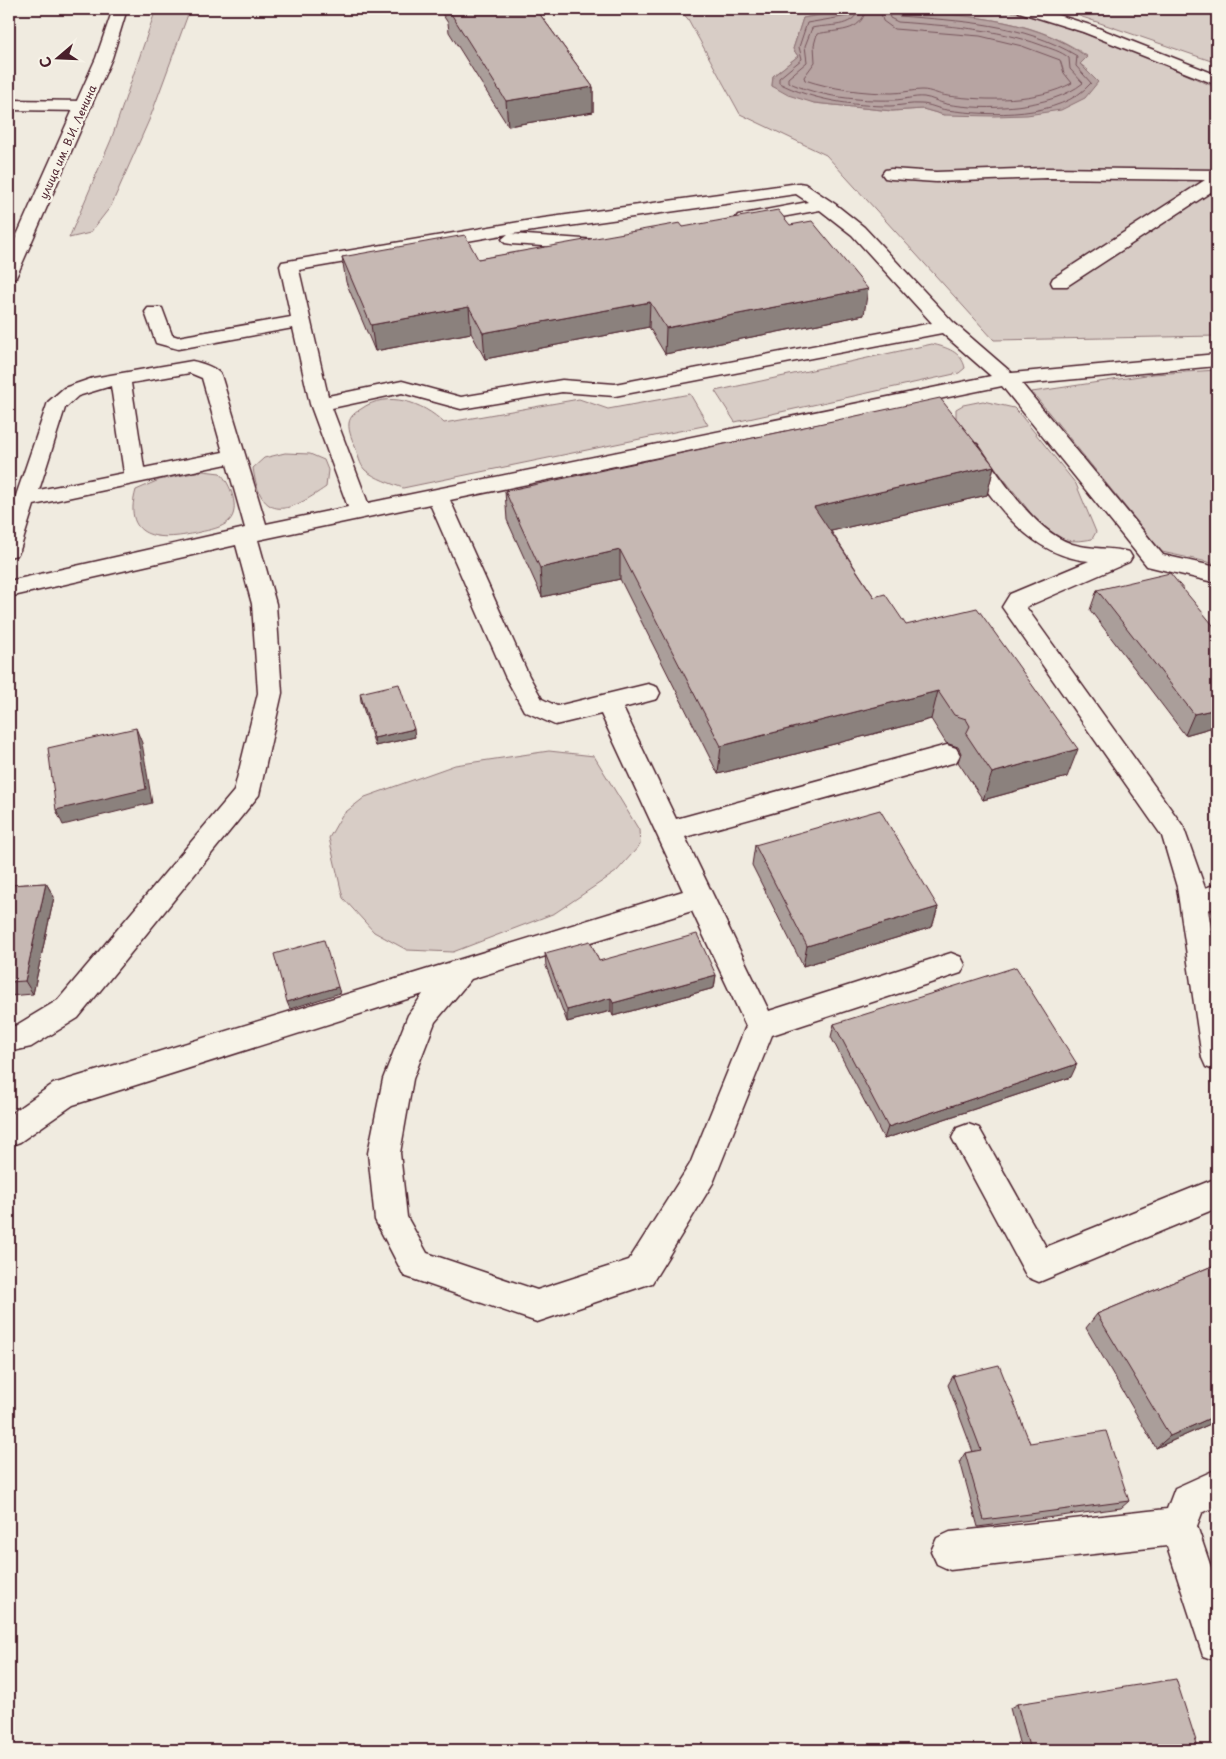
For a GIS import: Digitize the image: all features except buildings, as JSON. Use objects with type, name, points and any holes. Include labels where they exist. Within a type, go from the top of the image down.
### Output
[{"type":"main road","name":"улица им. В.И. Ленина","points":[[9,273],[84,106],[104,58],[120,9]]},
{"type":"main road","points":[[1024,9],[1088,29],[1217,80]]},
{"type":"main road","points":[[9,121],[14,105],[84,106]]},
{"type":"main road","points":[[891,174],[936,177],[1047,172],[1217,175]]},
{"type":"main road","points":[[1060,282],[1217,180]]},
{"type":"main road","points":[[360,511],[320,404],[289,266],[537,224],[799,188],[858,231],[946,326],[1008,379],[1155,561]]},
{"type":"main road","points":[[724,227],[747,217],[823,204]]},
{"type":"main road","points":[[465,236],[624,246]]},
{"type":"main road","points":[[155,312],[163,339],[178,343],[301,321]]},
{"type":"main road","points":[[320,404],[402,387],[461,403],[562,386],[614,390],[946,326]]},
{"type":"main road","points":[[9,589],[251,534],[927,394],[1008,379],[1217,360]]},
{"type":"main road","points":[[9,550],[55,406],[71,392],[100,382],[192,367],[211,375],[235,456],[264,604],[270,693],[246,795],[68,1009],[20,1038],[9,1038]]},
{"type":"main road","points":[[120,379],[135,477]]},
{"type":"main road","points":[[927,394],[1027,524],[1042,538],[1064,550],[1155,561],[1217,575]]},
{"type":"main road","points":[[25,500],[235,456]]},
{"type":"main road","points":[[437,496],[517,676],[533,705],[555,716],[648,693]]},
{"type":"main road","points":[[1121,557],[1018,600],[1014,607],[1174,834],[1205,900],[1217,1058]]},
{"type":"main road","points":[[461,970],[423,1015],[398,1079],[384,1153],[391,1220],[416,1265],[537,1306],[640,1272],[702,1173],[761,1026],[608,703]]},
{"type":"main road","points":[[669,831],[946,755]]},
{"type":"main road","points":[[9,1132],[64,1094],[700,897]]},
{"type":"main road","points":[[761,1026],[951,965]]},
{"type":"main road","points":[[968,1138],[1039,1266],[1217,1193]]},
{"type":"main road","points":[[1217,1487],[1188,1501],[1179,1526],[1217,1642]]},
{"type":"main road","points":[[950,1552],[1179,1526]]},
{"type":"shaded area","points":[[156,9],[190,9],[150,118],[111,206],[90,233],[69,238],[111,140]]},
{"type":"shaded area","points":[[679,9],[1001,9],[1084,33],[1217,88],[1217,336],[994,340],[826,155],[740,114],[688,19]],"holes":[[[842,11],[937,14],[1001,21],[1031,29],[1060,40],[1087,56],[1079,63],[1088,70],[944,115],[923,109],[892,111],[814,103],[772,86],[773,76],[798,56],[793,49],[803,18]]]},
{"type":"shaded area","points":[[1059,9],[1217,9],[1217,63]]},
{"type":"shaded area","points":[[932,344],[953,351],[961,358],[965,368],[959,373],[735,422],[715,391]]},
{"type":"shaded area","points":[[1217,370],[1217,564],[1162,552],[1032,392],[1153,374]]},
{"type":"shaded area","points":[[690,394],[708,425],[403,488],[378,478],[365,470],[359,460],[349,426],[351,418],[355,413],[371,403],[382,400],[404,401],[415,404],[426,409],[444,423],[579,399],[608,409]]},
{"type":"shaded area","points":[[983,401],[1014,408],[1076,484],[1096,532],[1092,539],[1067,540],[1056,537],[1044,530],[956,418],[956,409],[963,405]]},
{"type":"shaded area","points":[[285,453],[310,454],[324,460],[328,470],[326,487],[301,503],[279,508],[270,506],[263,499],[257,486],[253,468],[264,458]]},
{"type":"shaded area","points":[[203,471],[220,473],[224,477],[233,496],[234,503],[234,510],[229,521],[211,529],[173,537],[149,534],[140,529],[135,520],[133,507],[136,490],[159,480]]},
{"type":"shaded area","points":[[549,751],[594,756],[639,830],[640,845],[616,872],[555,913],[453,952],[407,950],[374,932],[343,898],[329,838],[342,815],[365,797],[455,765]]},
{"type":"water","points":[[887,10],[965,16],[1017,25],[1041,33],[1065,43],[1087,57],[1080,64],[1098,82],[1085,98],[1061,110],[1027,115],[994,116],[944,115],[923,109],[892,111],[814,103],[788,95],[772,86],[773,76],[798,56],[793,49],[803,18],[842,11]]}]
